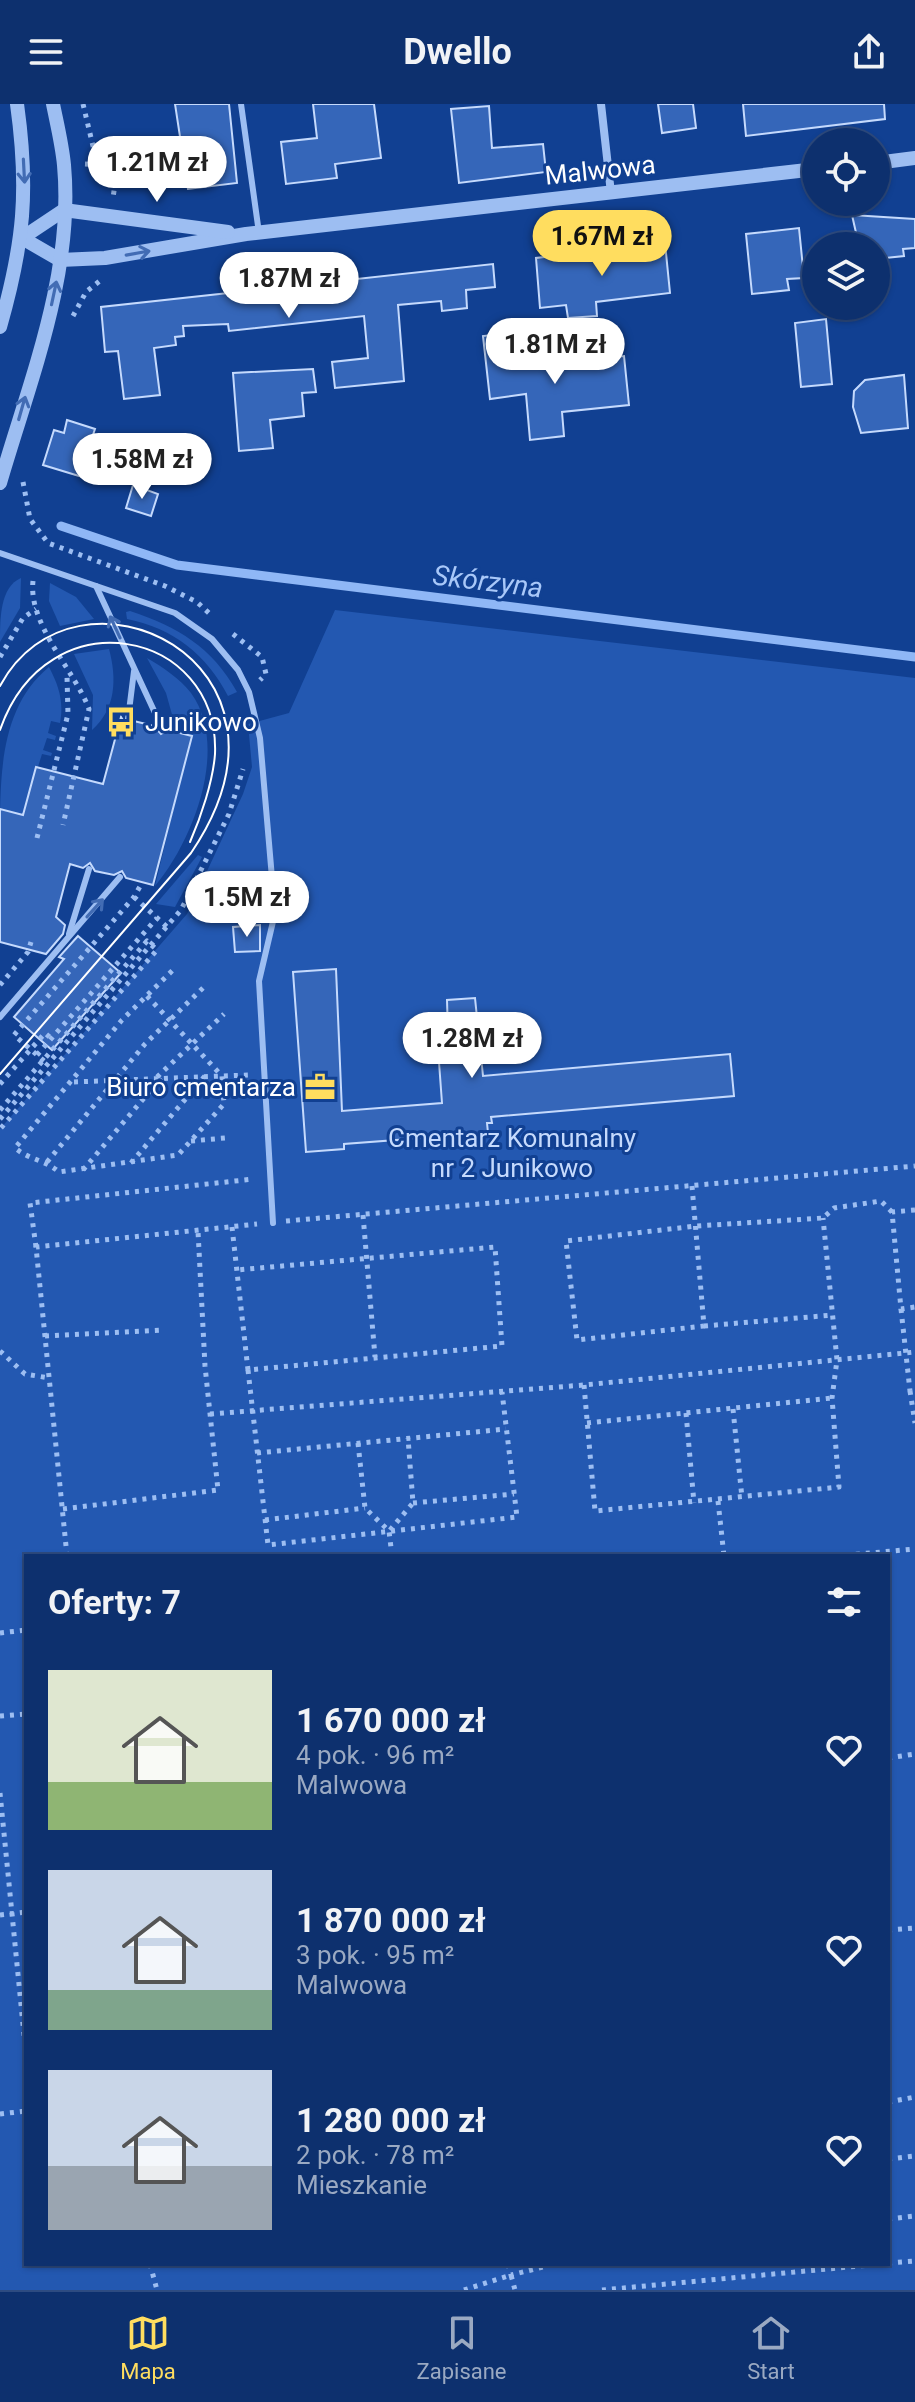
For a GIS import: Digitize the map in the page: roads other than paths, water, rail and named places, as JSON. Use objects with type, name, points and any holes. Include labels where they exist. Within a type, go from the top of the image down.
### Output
[{"type":"street","points":[[0,327],[22,238],[25,169],[17,104]]},
{"type":"street","points":[[0,483],[51,306],[60,260],[64,165],[53,104]]},
{"type":"street","points":[[601,104],[611,193]]},
{"type":"street","points":[[890,161],[915,158]]},
{"type":"street","name":"Malwowa","points":[[60,260],[105,258],[252,234],[802,171]]},
{"type":"street","points":[[22,238],[64,210]]},
{"type":"street","name":"Malwowa","points":[[64,210],[252,234]]},
{"type":"street","points":[[22,238],[60,260]]},
{"type":"lane","points":[[241,104],[252,234]]},
{"type":"lane","points":[[0,553],[175,613],[212,639],[238,670],[249,692],[260,738],[275,913],[259,981],[273,1223]]},
{"type":"lane","points":[[96,586],[162,728]]},
{"type":"lane","points":[[128,719],[134,668]]},
{"type":"lane","points":[[68,938],[89,869]]},
{"type":"lane","points":[[0,1017],[120,877]]},
{"type":"waterway","name":"Skórzyna","points":[[61,526],[177,565],[915,657]]},
{"type":"tram line","points":[[0,686],[35,645],[80,626],[128,626],[173,645],[208,678],[227,726],[223,785],[191,853],[0,1074]]},
{"type":"tram line","points":[[0,730],[23,687],[54,659],[90,645],[127,644],[162,656],[190,678],[209,712],[214,765],[206,799],[190,842]]},
{"type":"place","name":"Junikowo","points":[[121,722]]},
{"type":"place","name":"Biuro cmentarza","points":[[320,1087]]},
{"type":"park label","name":"Cmentarz Komunalny nr 2 Junikowo","points":[[512,1153]]}]
